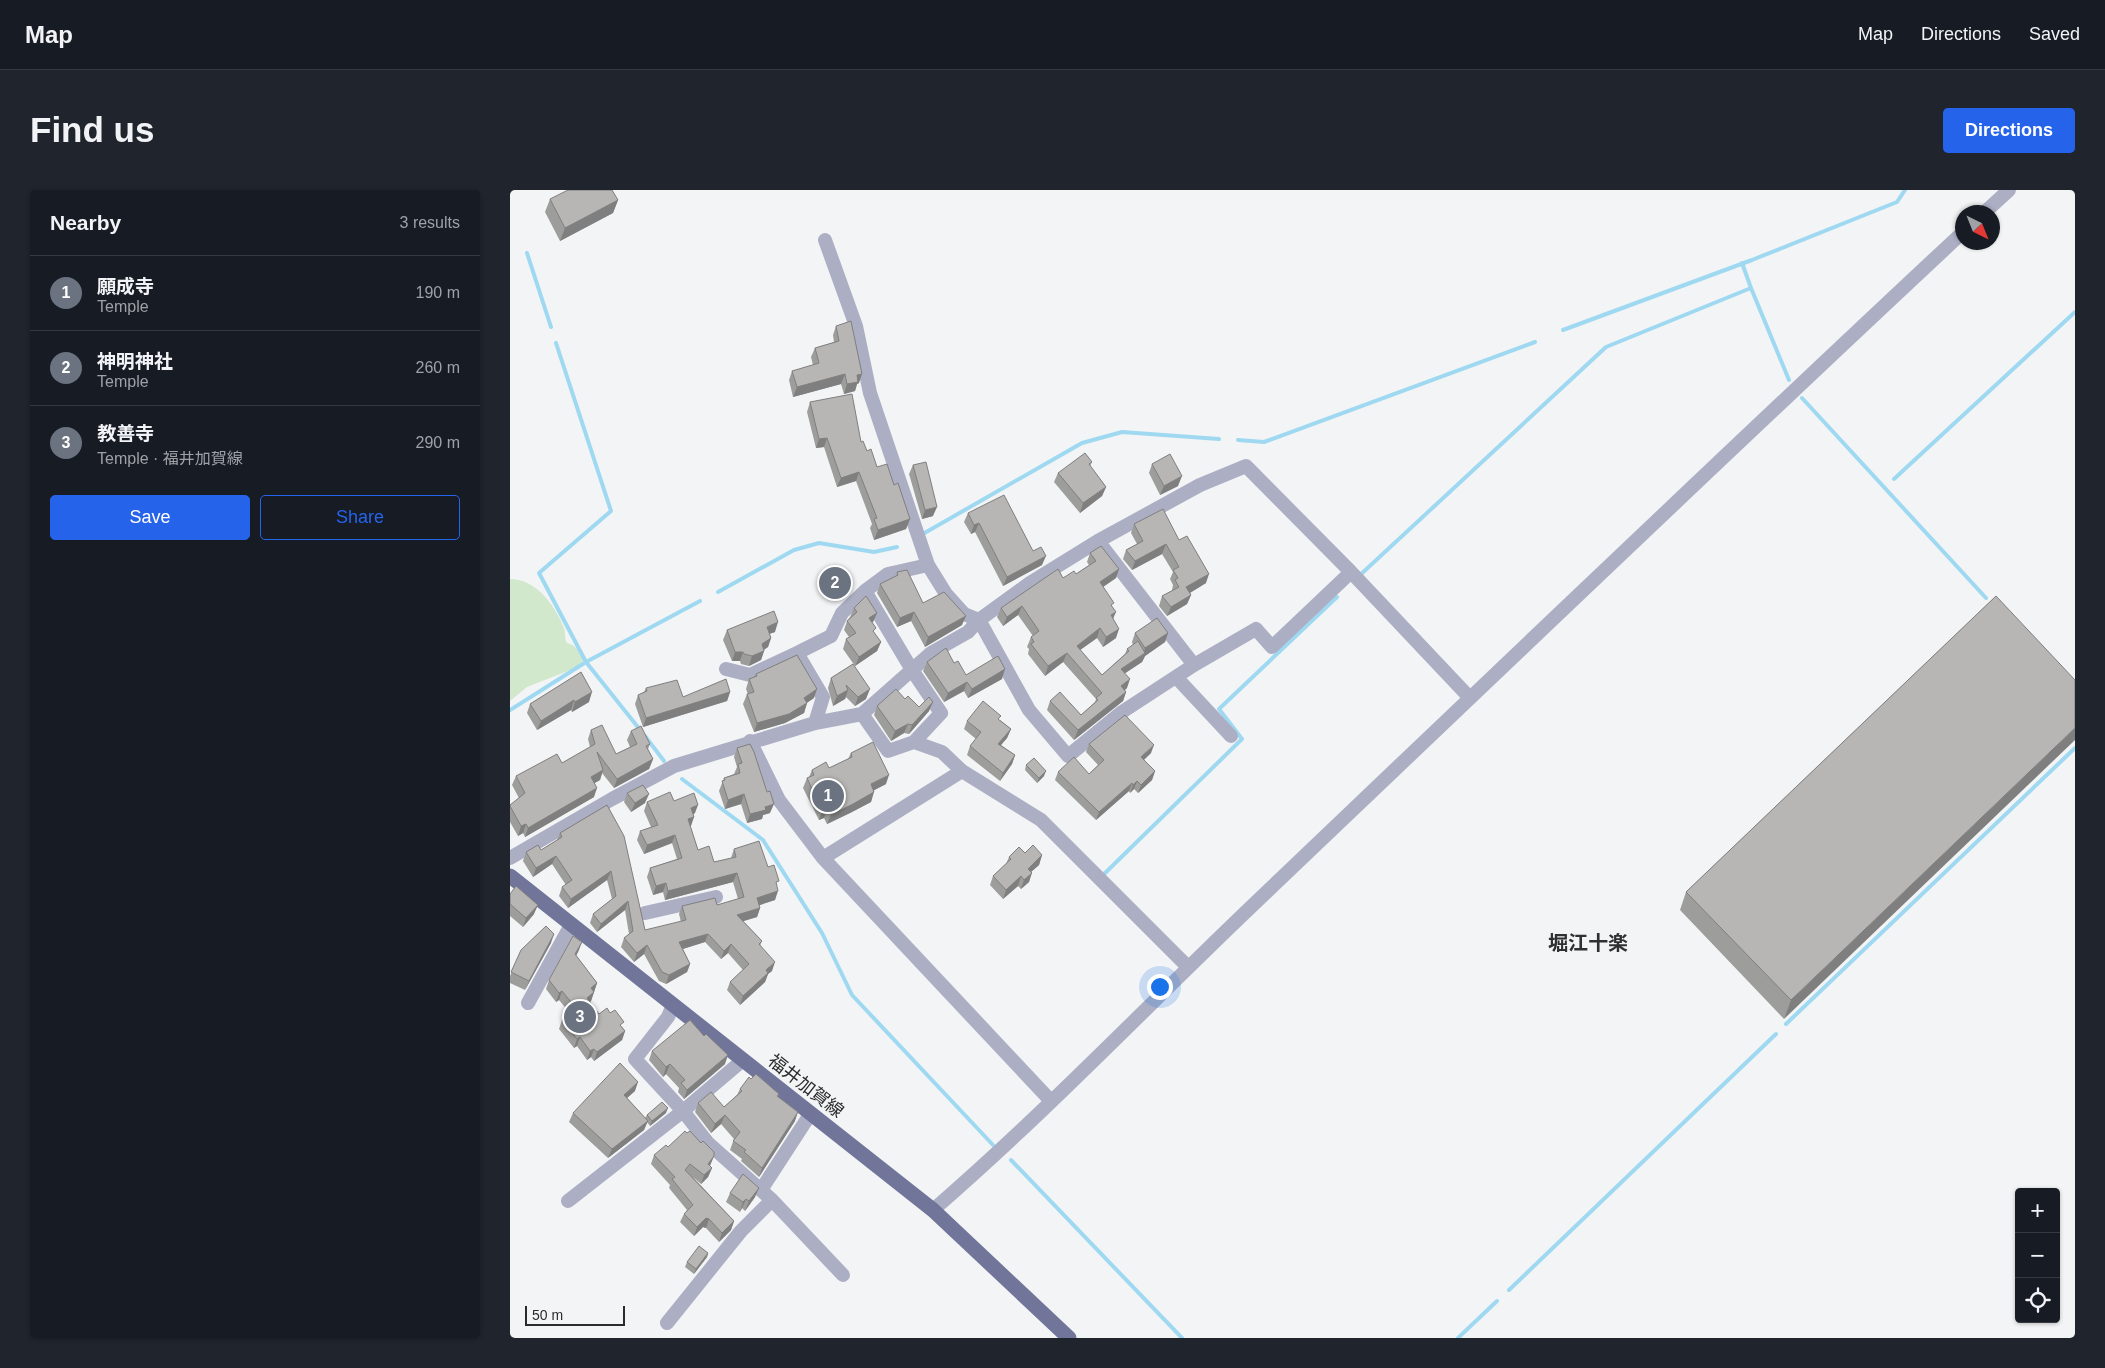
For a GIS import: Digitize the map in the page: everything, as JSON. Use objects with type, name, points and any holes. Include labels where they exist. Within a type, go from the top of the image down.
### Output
[{"type":"main road","name":"福井加賀線","points":[[510,876],[933,1210],[1069,1338]]},
{"type":"street","points":[[1992,205],[2009,190]]},
{"type":"street","points":[[933,1210],[1004,1148],[1050,1100],[1188,967],[1800,383],[1955,239]]},
{"type":"street","points":[[825,240],[856,326],[870,393],[928,565],[946,594],[964,614],[979,620],[1030,710],[1068,756],[1122,712],[1194,665],[1256,629],[1272,647],[1351,572]]},
{"type":"street","points":[[510,858],[652,776],[674,766],[750,741],[815,723],[862,714],[931,653],[968,632],[979,620],[1030,583],[1098,541],[1200,485],[1246,466],[1351,572],[1470,698]]},
{"type":"street","points":[[1098,541],[1194,665]]},
{"type":"street","points":[[726,669],[750,675],[831,636],[842,613],[865,591],[888,574],[928,565]]},
{"type":"street","points":[[862,714],[888,752],[914,742],[941,713],[912,670],[865,591]]},
{"type":"street","points":[[797,652],[823,697],[815,723]]},
{"type":"street","points":[[1176,677],[1231,736]]},
{"type":"street","points":[[750,741],[779,800],[823,858],[1050,1100]]},
{"type":"street","points":[[914,742],[942,752],[962,771],[1041,820],[1188,967]]},
{"type":"street","points":[[823,858],[962,771]]},
{"type":"street","points":[[645,913],[716,897]]},
{"type":"street","points":[[528,1003],[571,925]]},
{"type":"street","points":[[673,1005],[668,1016],[634,1059],[683,1112],[708,1143],[772,1200],[843,1275]]},
{"type":"street","points":[[568,1200],[683,1112],[743,1060]]},
{"type":"street","points":[[761,1190],[811,1114]]},
{"type":"street","points":[[667,1323],[742,1231],[772,1200]]},
{"type":"green space","points":[[510,579],[528,583],[550,602],[565,630],[567,643],[577,649],[583,660],[578,667],[527,687],[510,701]]},
{"type":"building","points":[[568,190],[612,190],[618,200],[565,228],[550,199]]},
{"type":"building","points":[[851,321],[862,374],[857,375],[858,382],[847,384],[845,374],[797,387],[792,371],[819,363],[815,348],[839,341],[836,326]]},
{"type":"building","points":[[852,394],[861,442],[863,441],[867,451],[871,449],[877,467],[887,464],[894,485],[898,483],[910,519],[878,530],[874,519],[877,518],[859,472],[841,478],[827,438],[819,439],[810,402]]},
{"type":"building","points":[[1085,453],[1092,462],[1089,464],[1106,487],[1083,503],[1058,473]]},
{"type":"building","points":[[1170,454],[1182,476],[1164,486],[1152,464]]},
{"type":"building","points":[[926,462],[937,507],[925,510],[913,465]]},
{"type":"building","points":[[1004,495],[1033,551],[1041,547],[1046,556],[1007,577],[979,523],[974,525],[968,513]]},
{"type":"building","points":[[1163,509],[1179,540],[1187,536],[1209,574],[1186,587],[1191,595],[1171,607],[1162,596],[1179,587],[1175,580],[1178,578],[1173,570],[1179,567],[1166,544],[1135,561],[1126,550],[1143,541],[1134,524]]},
{"type":"building","points":[[1101,546],[1119,569],[1100,582],[1114,603],[1111,605],[1116,612],[1111,615],[1119,629],[1106,637],[1100,628],[1077,646],[1102,675],[1129,651],[1127,649],[1138,641],[1145,653],[1121,669],[1130,679],[1121,686],[1126,692],[1078,730],[1050,701],[1060,692],[1081,715],[1098,700],[1096,698],[1102,693],[1067,653],[1048,666],[1031,644],[1034,642],[1031,637],[1039,631],[1022,606],[1007,617],[1001,608],[1058,569],[1063,578],[1074,571],[1076,574],[1096,561],[1090,553]]},
{"type":"building","points":[[907,570],[923,603],[944,592],[966,616],[928,637],[914,612],[900,618],[880,584],[898,575],[897,572]]},
{"type":"building","points":[[866,596],[877,613],[869,618],[876,628],[873,631],[881,642],[859,657],[846,639],[856,633],[847,621],[857,612],[854,608]]},
{"type":"building","points":[[1996,596],[2075,680],[2075,728],[1791,1000],[1686,892]]},
{"type":"building","points":[[774,611],[778,622],[767,627],[771,638],[762,644],[764,651],[752,656],[743,652],[735,652],[727,630]]},
{"type":"building","points":[[1157,618],[1168,633],[1145,648],[1135,633]]},
{"type":"building","points":[[946,648],[954,663],[958,661],[966,675],[998,656],[1005,669],[972,689],[967,682],[948,693],[927,662]]},
{"type":"building","points":[[797,655],[817,689],[804,698],[807,703],[789,714],[757,723],[747,694],[754,692],[749,679]]},
{"type":"building","points":[[853,664],[870,689],[858,697],[846,685],[848,690],[837,696],[831,678]]},
{"type":"building","points":[[581,672],[592,692],[575,702],[574,700],[541,721],[530,704]]},
{"type":"building","points":[[726,679],[730,692],[646,718],[638,695],[647,691],[646,688],[677,680],[683,697]]},
{"type":"building","points":[[896,689],[905,699],[908,696],[919,707],[929,697],[933,702],[912,725],[908,724],[895,731],[877,706]]},
{"type":"building","points":[[983,701],[1001,716],[998,719],[1011,729],[998,744],[1015,755],[1003,773],[970,746],[981,732],[967,721]]},
{"type":"building","points":[[1125,715],[1154,745],[1141,757],[1155,771],[1141,785],[1137,781],[1133,785],[1132,783],[1099,812],[1058,772],[1074,757],[1089,774],[1104,760],[1089,744]]},
{"type":"building","points":[[602,725],[616,754],[637,744],[631,731],[641,726],[650,744],[646,746],[653,759],[617,779],[597,752],[603,770],[591,777],[597,788],[528,828],[526,824],[521,826],[510,806],[525,793],[516,776],[557,754],[562,763],[595,744],[591,730]]},
{"type":"building","points":[[873,742],[889,775],[871,784],[874,792],[853,804],[831,815],[827,809],[822,811],[807,778],[814,775],[812,770],[826,762],[829,768],[852,757],[851,753]]},
{"type":"building","points":[[750,744],[767,792],[770,791],[774,804],[765,807],[766,810],[750,814],[744,794],[728,800],[722,781],[725,780],[724,778],[740,773],[738,764],[742,763],[737,748]]},
{"type":"building","points":[[1034,758],[1046,771],[1039,778],[1026,765]]},
{"type":"building","points":[[643,785],[649,794],[635,803],[627,793]]},
{"type":"building","points":[[670,792],[674,801],[694,793],[698,805],[691,808],[694,817],[688,819],[698,850],[709,846],[714,862],[736,857],[734,849],[759,841],[768,867],[774,865],[779,881],[776,882],[778,891],[757,898],[760,908],[737,915],[762,941],[759,944],[775,962],[766,970],[768,973],[743,996],[730,982],[749,964],[731,944],[724,951],[708,934],[679,942],[690,964],[669,975],[662,972],[647,945],[637,953],[624,938],[633,931],[628,901],[601,924],[593,914],[616,896],[611,871],[571,899],[562,887],[572,880],[556,856],[536,868],[526,852],[538,845],[541,850],[562,837],[560,833],[607,805],[624,836],[645,930],[686,920],[682,906],[715,898],[717,905],[744,897],[737,873],[668,891],[666,883],[656,886],[650,868],[682,858],[675,835],[647,845],[640,831],[658,825],[647,802]]},
{"type":"building","points":[[1033,845],[1042,855],[1028,869],[1032,873],[1024,880],[1021,876],[1006,890],[993,876],[1011,859],[1009,857],[1019,847],[1025,853]]},
{"type":"building","points":[[516,886],[538,905],[526,918],[510,904],[510,894]]},
{"type":"building","points":[[546,926],[554,934],[529,981],[511,972],[521,950]]},
{"type":"building","points":[[573,936],[582,942],[575,954],[597,983],[591,988],[594,992],[587,998],[599,1014],[607,1008],[610,1013],[615,1010],[624,1022],[620,1025],[625,1031],[597,1052],[594,1049],[590,1051],[580,1037],[577,1039],[562,1020],[575,1007],[562,991],[559,993],[549,980]]},
{"type":"building","points":[[690,1020],[704,1036],[706,1034],[728,1055],[687,1090],[681,1083],[685,1080],[670,1064],[666,1067],[652,1051]]},
{"type":"building","points":[[620,1063],[638,1082],[624,1095],[648,1121],[612,1149],[573,1113]]},
{"type":"building","points":[[756,1074],[779,1094],[777,1096],[798,1112],[762,1168],[744,1152],[746,1150],[733,1141],[740,1132],[725,1115],[715,1124],[698,1103],[711,1092],[724,1107],[742,1091],[740,1089],[749,1077],[751,1079]]},
{"type":"building","points":[[662,1102],[668,1108],[652,1121],[647,1115]]},
{"type":"building","points":[[685,1131],[687,1133],[690,1131],[701,1143],[703,1141],[714,1152],[714,1156],[708,1164],[712,1168],[704,1175],[690,1164],[685,1170],[734,1221],[722,1233],[709,1219],[706,1218],[697,1227],[684,1214],[693,1205],[672,1179],[675,1177],[654,1155],[666,1145],[668,1147]]},
{"type":"building","points":[[743,1174],[759,1188],[749,1201],[746,1199],[743,1202],[730,1193]]},
{"type":"building","points":[[699,1246],[708,1253],[696,1269],[687,1262]]},
{"type":"waterway","points":[[1563,330],[1752,260],[1897,202],[1905,190]]},
{"type":"waterway","points":[[527,253],[551,327]]},
{"type":"waterway","points":[[1742,263],[1751,288]]},
{"type":"waterway","points":[[1359,576],[1606,347],[1751,288],[1789,380]]},
{"type":"waterway","points":[[1894,479],[2075,312]]},
{"type":"waterway","points":[[1238,440],[1264,442],[1535,342]]},
{"type":"waterway","points":[[556,343],[611,511],[539,573],[586,662],[641,731]]},
{"type":"waterway","points":[[1802,398],[1986,598]]},
{"type":"waterway","points":[[921,535],[1082,443],[1122,432],[1219,439]]},
{"type":"waterway","points":[[718,592],[794,550],[819,543],[874,552],[897,547]]},
{"type":"waterway","points":[[1101,877],[1242,739],[1219,709],[1337,597]]},
{"type":"waterway","points":[[510,710],[586,662],[700,601]]},
{"type":"waterway","points":[[645,736],[664,761]]},
{"type":"waterway","points":[[1786,1024],[2075,748]]},
{"type":"waterway","points":[[682,779],[763,840],[822,933],[852,995],[993,1145]]},
{"type":"waterway","points":[[1509,1290],[1776,1034]]},
{"type":"waterway","points":[[1011,1160],[1182,1338]]},
{"type":"waterway","points":[[1458,1338],[1497,1301]]},
{"type":"place","name":"神明神社","points":[[835,583]]},
{"type":"place","name":"願成寺","points":[[828,796]]},
{"type":"place","name":"教善寺","points":[[580,1017]]},
{"type":"district","name":"堀江十楽","points":[[1588,943]]}]
